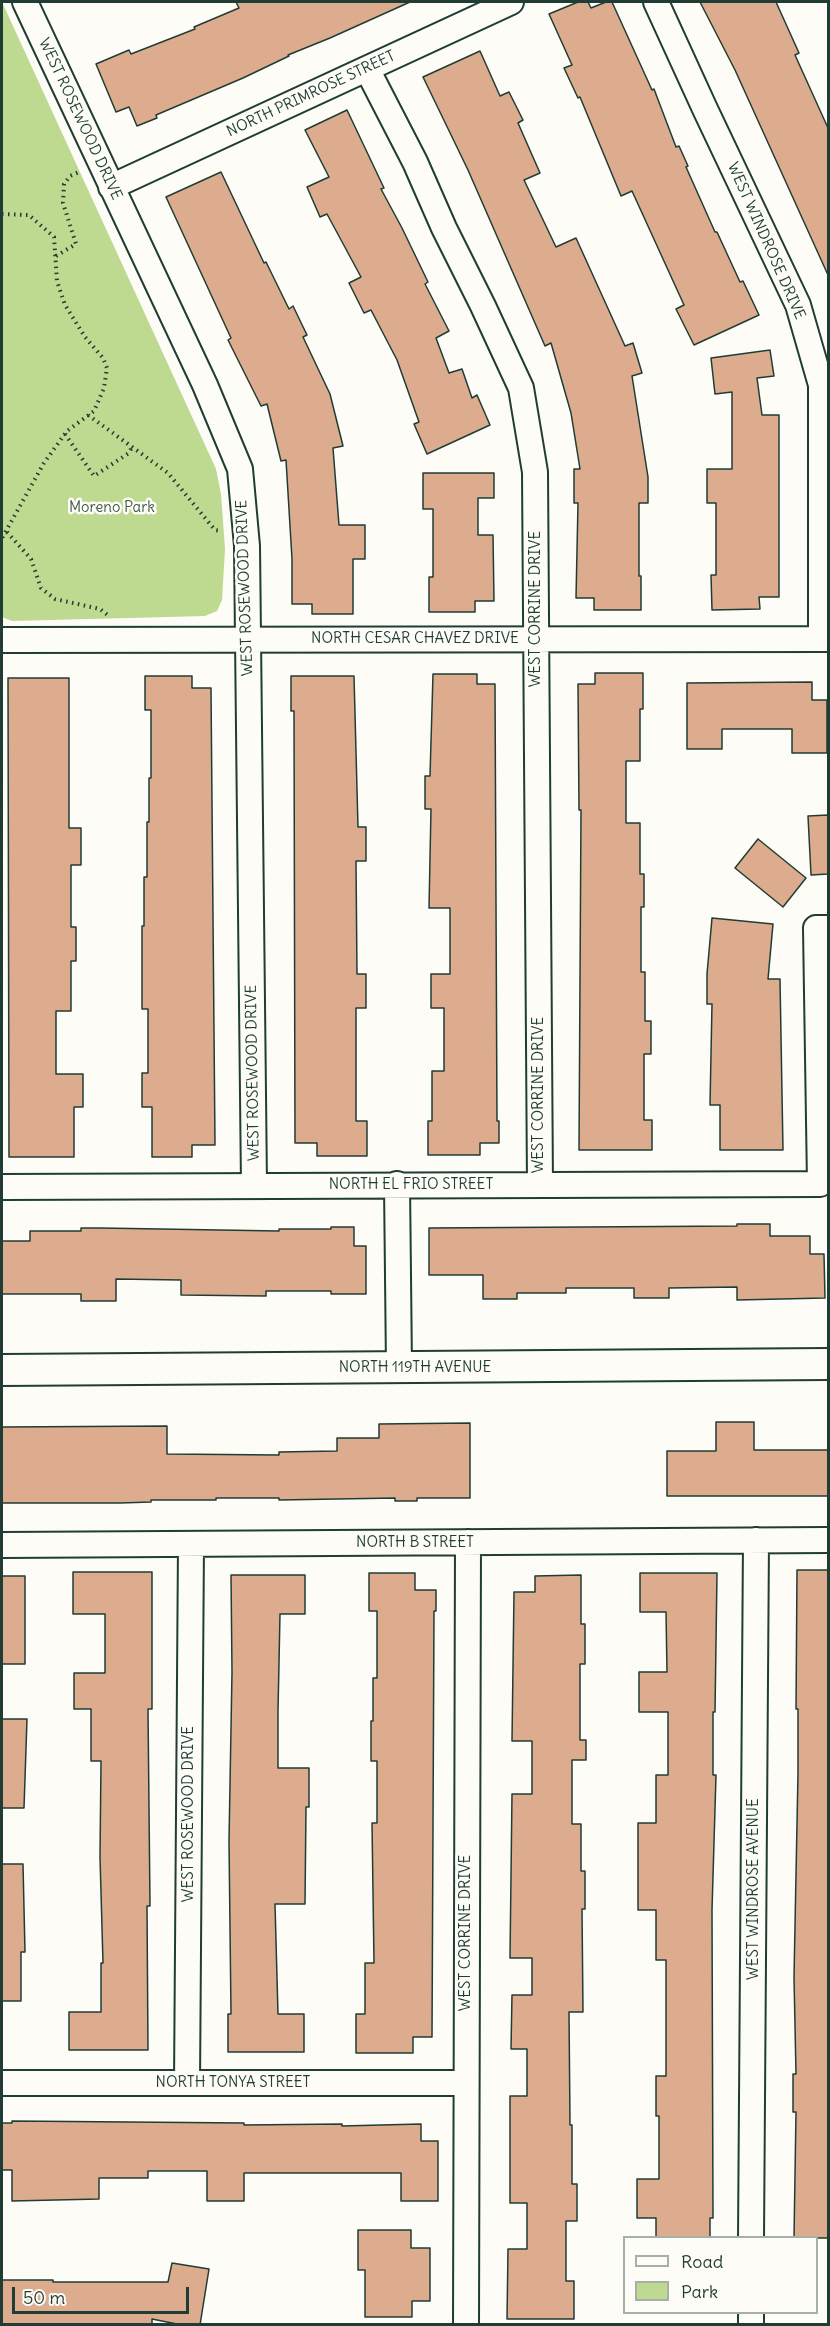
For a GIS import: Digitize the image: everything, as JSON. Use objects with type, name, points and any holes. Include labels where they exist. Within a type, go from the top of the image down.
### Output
[{"type":"street","name":"WEST ROSEWOOD DRIVE","points":[[25,2],[205,385],[240,469],[247,546],[254,1185]]},
{"type":"street","name":"NORTH PRIMROSE STREET","points":[[111,187],[510,2]]},
{"type":"street","name":"WEST WINDROSE DRIVE","points":[[656,2],[798,305],[821,385],[825,639]]},
{"type":"street","name":"WEST CORRINE DRIVE","points":[[367,69],[415,162],[444,228],[521,387],[535,472],[540,1185]]},
{"type":"street","name":"NORTH CESAR CHAVEZ DRIVE","points":[[2,640],[825,639]]},
{"type":"street","name":"NORTH EL FRIO STREET","points":[[2,1187],[820,1184],[822,928]]},
{"type":"street","points":[[397,1184],[399,1368]]},
{"type":"street","name":"NORTH 119TH AVENUE","points":[[2,1370],[828,1364]]},
{"type":"street","name":"WEST WINDROSE AVENUE","points":[[752,2236],[756,1540]]},
{"type":"street","name":"NORTH B STREET","points":[[2,1545],[828,1540]]},
{"type":"street","name":"WEST CORRINE DRIVE","points":[[466,2325],[468,1542]]},
{"type":"street","name":"WEST ROSEWOOD DRIVE","points":[[187,2083],[191,1544]]},
{"type":"street","name":"NORTH TONYA STREET","points":[[2,2083],[465,2083]]},
{"type":"path","points":[[56,256],[76,244],[63,203],[64,184],[70,176],[80,171]]},
{"type":"path","points":[[2,214],[28,215],[54,237],[57,280],[65,305],[107,368],[104,388],[94,411],[65,434],[44,463],[2,538]]},
{"type":"path","points":[[88,415],[168,473],[215,530],[222,531]]},
{"type":"path","points":[[65,434],[94,476],[129,453],[132,447]]},
{"type":"path","points":[[7,532],[31,559],[41,588],[55,598],[100,609],[109,616]]},
{"type":"green space","name":"Moreno Park","points":[[2,2],[216,469],[221,494],[225,549],[222,600],[217,611],[205,616],[12,621],[2,617]]},
{"type":"building","points":[[236,2],[410,2],[288,55],[243,78],[156,115],[157,118],[137,126],[129,107],[116,112],[96,64],[129,50],[131,54],[195,29],[194,27],[239,8]]},
{"type":"building","points":[[578,2],[588,2],[591,8],[612,2],[652,90],[654,89],[676,147],[679,146],[715,232],[759,315],[694,345],[676,309],[684,305],[632,191],[621,196],[580,97],[578,98],[564,68],[572,65],[549,14]]},
{"type":"building","points":[[700,2],[776,2],[799,53],[795,55],[828,128],[828,275],[735,70]]},
{"type":"building","points":[[480,51],[500,96],[509,92],[523,120],[518,123],[540,173],[524,180],[556,247],[576,238],[625,346],[633,343],[642,373],[632,376],[648,477],[648,503],[639,503],[641,610],[594,610],[594,598],[576,598],[578,503],[574,503],[574,469],[580,469],[571,413],[551,343],[545,346],[468,170],[423,77]]},
{"type":"building","points":[[347,110],[384,188],[381,189],[428,282],[425,284],[449,331],[436,338],[449,373],[462,369],[472,398],[477,395],[490,425],[427,454],[414,424],[419,422],[397,360],[371,310],[364,313],[349,283],[361,277],[327,214],[320,217],[307,187],[329,177],[305,130]]},
{"type":"building","points":[[221,172],[264,263],[266,262],[289,309],[293,306],[307,335],[303,337],[330,394],[343,446],[333,448],[339,525],[365,525],[365,559],[353,559],[353,614],[312,614],[312,604],[292,604],[292,559],[286,460],[281,461],[267,404],[261,406],[228,340],[231,338],[166,197]]},
{"type":"building","points":[[770,350],[774,376],[757,378],[762,415],[779,415],[779,597],[759,597],[760,609],[712,610],[711,575],[716,575],[716,503],[707,503],[707,469],[732,469],[732,392],[715,394],[711,358]]},
{"type":"building","points":[[423,473],[494,473],[494,498],[478,498],[478,535],[493,535],[494,601],[475,601],[475,612],[429,612],[429,577],[433,577],[433,509],[423,509]]},
{"type":"building","points":[[595,673],[643,673],[640,761],[626,761],[626,823],[640,823],[640,874],[644,874],[644,907],[641,907],[641,972],[645,972],[645,1021],[651,1021],[651,1054],[644,1054],[644,1120],[652,1120],[652,1150],[579,1150],[581,810],[579,810],[578,684],[595,684]]},
{"type":"building","points":[[433,674],[477,674],[477,684],[495,684],[497,1121],[499,1121],[499,1143],[480,1143],[480,1155],[428,1155],[428,1121],[432,1121],[432,1071],[444,1071],[444,1008],[431,1008],[431,974],[450,974],[450,908],[429,908],[431,809],[425,809],[425,776],[430,776]]},
{"type":"building","points":[[145,676],[192,676],[192,688],[211,688],[215,1145],[192,1145],[192,1157],[152,1157],[152,1107],[142,1107],[142,1073],[148,1073],[148,1009],[142,1009],[142,926],[144,926],[144,877],[147,877],[147,822],[149,822],[149,778],[151,778],[151,710],[145,710]]},
{"type":"building","points":[[291,676],[354,676],[358,827],[366,827],[366,861],[356,861],[357,974],[366,974],[366,1008],[356,1008],[356,1121],[367,1121],[367,1156],[317,1156],[317,1143],[295,1143],[294,711],[291,711]]},
{"type":"building","points":[[8,678],[69,678],[69,828],[81,828],[81,865],[71,865],[71,927],[76,927],[76,961],[71,961],[71,1011],[56,1011],[56,1074],[83,1074],[83,1107],[74,1107],[74,1157],[9,1157]]},
{"type":"building","points":[[812,682],[812,700],[827,700],[827,753],[792,753],[792,729],[722,729],[722,749],[687,749],[687,683]]},
{"type":"building","points":[[828,815],[828,874],[811,875],[808,816]]},
{"type":"building","points":[[758,839],[806,878],[783,907],[735,868]]},
{"type":"building","points":[[712,918],[773,924],[768,979],[780,979],[783,1150],[720,1150],[720,1105],[710,1105],[712,1004],[707,1004],[707,974]]},
{"type":"building","points":[[737,1224],[770,1224],[770,1236],[810,1236],[810,1254],[824,1254],[825,1298],[737,1300],[737,1287],[669,1288],[669,1298],[634,1298],[634,1288],[566,1288],[566,1293],[517,1293],[517,1299],[483,1299],[483,1275],[429,1275],[429,1228],[737,1226]]},
{"type":"building","points":[[331,1227],[354,1227],[354,1246],[366,1246],[366,1294],[331,1294],[331,1291],[266,1291],[266,1296],[181,1295],[181,1280],[116,1279],[116,1301],[81,1301],[81,1294],[2,1294],[2,1241],[30,1241],[30,1231],[81,1231],[81,1228],[101,1228],[279,1231],[279,1229],[331,1229]]},
{"type":"building","points":[[716,1422],[754,1422],[754,1450],[828,1450],[828,1496],[667,1496],[667,1451],[716,1451]]},
{"type":"building","points":[[470,1423],[470,1498],[417,1498],[417,1501],[395,1501],[395,1498],[279,1500],[279,1498],[216,1498],[216,1500],[151,1500],[151,1502],[120,1503],[2,1503],[2,1427],[167,1426],[167,1454],[279,1455],[279,1452],[337,1451],[337,1438],[379,1438],[379,1424]]},
{"type":"building","points":[[797,1570],[828,1570],[828,2238],[794,2236],[796,2112],[793,2112],[793,2074],[796,2074],[794,1977],[798,1773],[798,1709],[796,1709]]},
{"type":"building","points":[[73,1572],[152,1572],[152,1709],[148,1709],[150,1906],[147,1906],[148,2050],[69,2050],[69,2012],[101,2012],[101,1963],[103,1963],[100,1857],[101,1761],[91,1761],[91,1709],[74,1709],[74,1673],[105,1673],[105,1614],[73,1614]]},
{"type":"building","points":[[369,1573],[415,1573],[415,1590],[436,1590],[436,1611],[434,1611],[432,2037],[413,2037],[413,2053],[356,2053],[356,2014],[365,2014],[365,1963],[374,1963],[372,1823],[377,1823],[377,1761],[371,1761],[371,1721],[373,1721],[373,1678],[377,1678],[377,1611],[369,1611]]},
{"type":"building","points":[[640,1573],[717,1573],[715,1712],[713,1712],[713,1775],[716,1775],[712,1910],[713,2218],[710,2218],[710,2236],[656,2236],[656,2218],[637,2218],[637,2179],[659,2179],[659,2116],[656,2116],[656,2076],[666,2076],[666,1960],[656,1960],[656,1910],[638,1910],[638,1823],[656,1823],[656,1775],[668,1775],[668,1712],[639,1712],[639,1672],[667,1672],[666,1612],[640,1612]]},
{"type":"building","points":[[231,1575],[305,1575],[305,1614],[280,1614],[278,1768],[309,1768],[309,1807],[306,1807],[305,1904],[275,1904],[278,2014],[304,2014],[304,2052],[228,2052],[228,2014],[231,2014],[229,1841]]},
{"type":"building","points":[[581,1575],[581,1624],[585,1624],[585,1664],[580,1664],[580,1740],[586,1740],[586,1760],[572,1760],[572,1824],[581,1824],[581,1871],[585,1871],[585,1909],[582,1909],[583,2012],[569,2012],[572,2184],[577,2184],[577,2221],[566,2221],[566,2281],[574,2281],[574,2319],[507,2319],[508,2249],[527,2249],[527,2203],[510,2203],[510,2096],[527,2096],[527,2049],[511,2049],[512,1995],[532,1995],[532,1958],[510,1958],[512,1794],[532,1794],[532,1741],[512,1741],[514,1592],[535,1592],[535,1576]]},
{"type":"building","points":[[2,1576],[25,1576],[25,1664],[2,1664]]},
{"type":"building","points":[[2,1719],[27,1719],[24,1808],[2,1808]]},
{"type":"building","points":[[2,1864],[23,1864],[25,1952],[21,1952],[21,2001],[2,2001]]},
{"type":"building","points":[[12,2121],[244,2123],[244,2125],[342,2124],[342,2126],[421,2124],[421,2141],[438,2141],[438,2201],[401,2201],[401,2173],[244,2173],[244,2201],[207,2201],[207,2171],[148,2171],[148,2178],[99,2178],[99,2199],[12,2201],[12,2170],[2,2170],[2,2123],[12,2123]]},
{"type":"building","points":[[358,2230],[411,2230],[411,2248],[430,2248],[430,2301],[412,2301],[412,2317],[365,2317],[365,2270],[358,2270]]},
{"type":"building","points":[[172,2263],[209,2269],[200,2325],[182,2325],[152,2319],[152,2325],[2,2325],[2,2280],[168,2282]]}]
